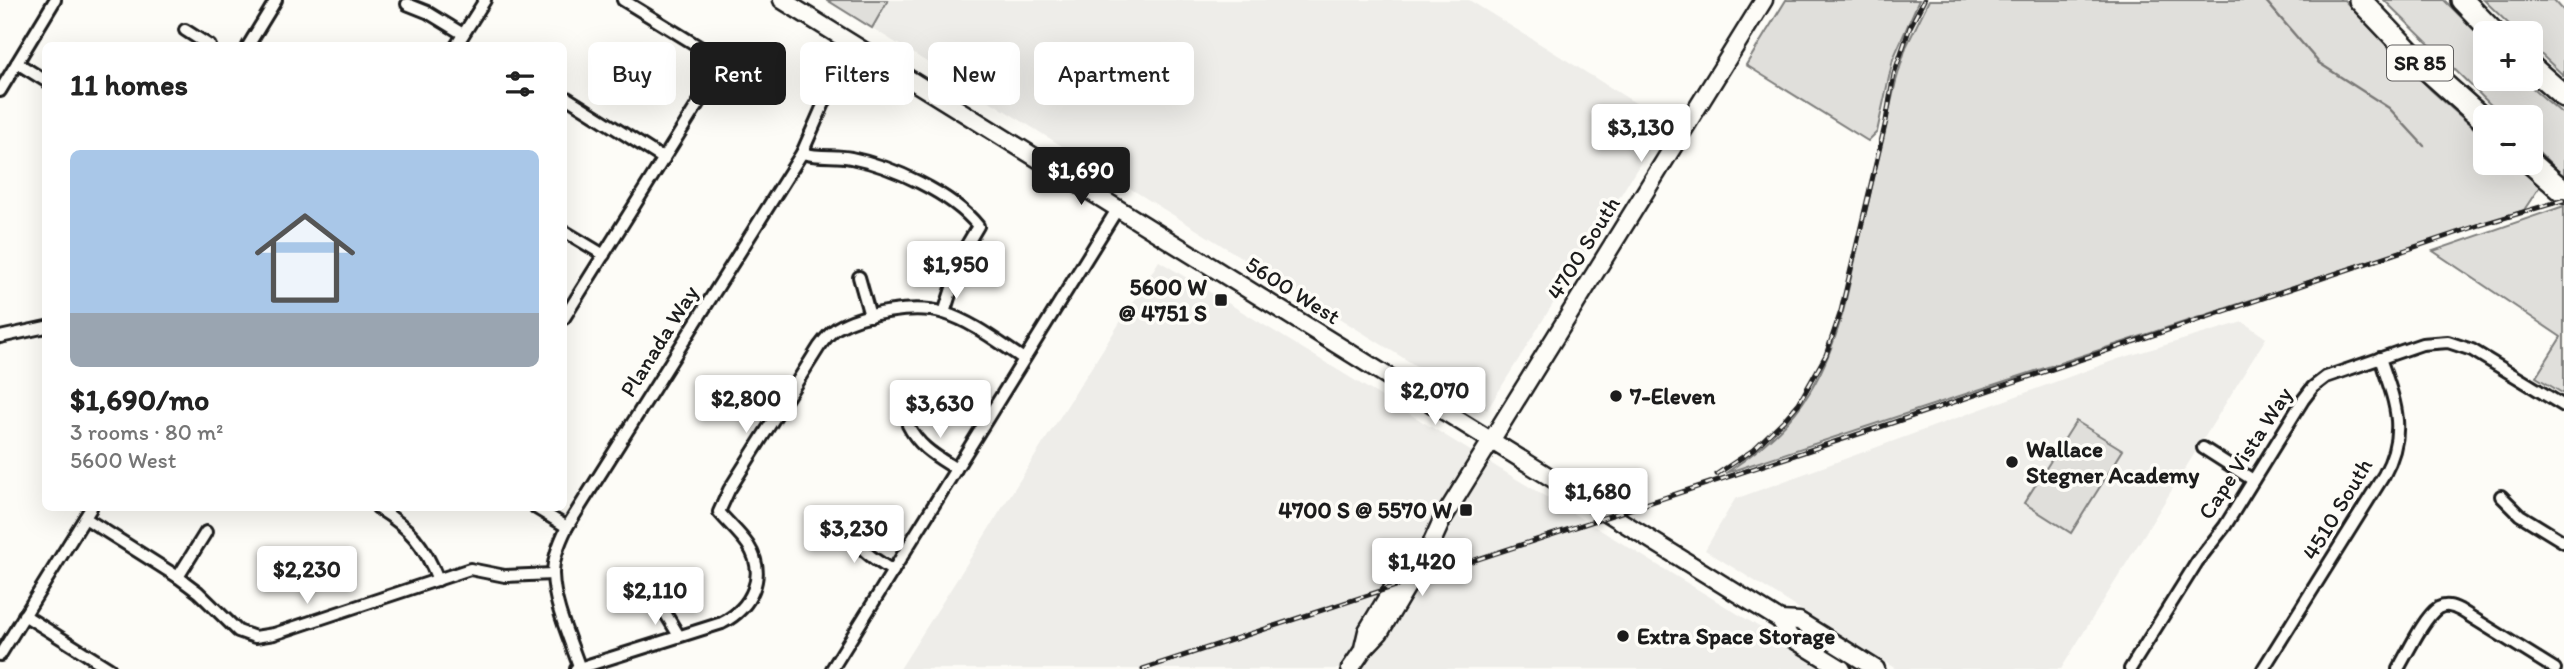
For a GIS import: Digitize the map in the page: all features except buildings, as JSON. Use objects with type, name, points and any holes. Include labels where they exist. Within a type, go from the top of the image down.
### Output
[{"type":"highway","name":"SR 85","points":[[2360,0],[2421,64],[2473,110]]},
{"type":"highway","points":[[2462,0],[2482,21]]},
{"type":"highway","points":[[2543,77],[2564,96]]},
{"type":"highway","points":[[2543,173],[2564,192]]},
{"type":"main road","name":"5600 West","points":[[782,0],[850,42]]},
{"type":"main road","name":"4700 South","points":[[1350,669],[1363,650],[1367,631],[1419,545],[1442,520],[1764,0]]},
{"type":"main road","name":"5600 West","points":[[914,81],[1780,620],[1790,637],[1842,669]]},
{"type":"main road","name":"5600 West","points":[[1780,620],[1799,621],[1876,669]]},
{"type":"street","points":[[0,91],[55,0]]},
{"type":"street","points":[[250,42],[276,0]]},
{"type":"street","points":[[458,42],[485,0]]},
{"type":"street","points":[[567,313],[724,62],[623,0]]},
{"type":"street","points":[[407,4],[427,12],[463,34]]},
{"type":"street","points":[[185,30],[204,42]]},
{"type":"street","points":[[17,63],[42,79]]},
{"type":"street","points":[[567,98],[664,159]]},
{"type":"street","name":"Planada Way","points":[[579,669],[553,574],[567,527],[802,153],[823,105]]},
{"type":"street","points":[[802,153],[818,158],[847,158],[886,167],[905,174],[967,213],[978,226],[965,248],[944,313]]},
{"type":"street","points":[[832,669],[1118,208]]},
{"type":"street","points":[[567,233],[604,255]]},
{"type":"street","points":[[859,277],[870,316]]},
{"type":"street","points":[[579,669],[722,623],[749,602],[755,587],[755,558],[719,512],[729,491],[825,339],[839,327],[870,316],[910,310],[944,313],[970,325],[1024,359]]},
{"type":"street","points":[[0,337],[42,328]]},
{"type":"street","name":"Cape Vista Way","points":[[2130,669],[2313,387],[2333,374],[2431,342],[2456,343],[2480,354],[2564,406]]},
{"type":"street","name":"4510 South","points":[[2263,669],[2384,475],[2393,456],[2398,435],[2397,412],[2380,358]]},
{"type":"street","points":[[908,425],[915,439],[926,450],[956,469]]},
{"type":"street","points":[[2203,448],[2253,480]]},
{"type":"street","points":[[2501,496],[2520,515],[2564,542]]},
{"type":"street","points":[[383,511],[410,529],[427,555],[438,580]]},
{"type":"street","points":[[541,511],[567,527]]},
{"type":"street","points":[[0,654],[88,513],[198,592],[238,631],[255,637],[274,634],[470,569],[505,576],[553,574]]},
{"type":"street","points":[[851,530],[855,542],[863,552],[893,571]]},
{"type":"street","points":[[178,577],[206,532]]},
{"type":"street","points":[[658,601],[680,636]]},
{"type":"street","points":[[2398,669],[2430,616],[2444,606],[2456,608],[2555,669]]},
{"type":"street","points":[[24,615],[110,669]]},
{"type":"shaded area","points":[[827,0],[888,0],[872,28]]},
{"type":"shaded area","points":[[888,0],[1469,0],[1666,122],[1487,410],[996,105],[1020,105],[1020,42],[928,42],[928,63],[914,54],[914,42],[895,42],[872,28]]},
{"type":"shaded area","points":[[1786,0],[1919,0],[1893,59],[1877,132],[1868,141],[1746,65]]},
{"type":"shaded area","points":[[1929,0],[2344,0],[2431,90],[2473,127],[2473,175],[2527,175],[2540,186],[2524,210],[1726,473],[1750,456],[1788,422],[1803,403],[1826,360],[1844,308],[1906,47]]},
{"type":"shaded area","points":[[2384,0],[2444,0],[2473,29],[2473,88]]},
{"type":"shaded area","points":[[2484,0],[2554,0],[2564,11],[2564,76],[2543,56],[2543,21],[2506,21]]},
{"type":"shaded area","points":[[2477,91],[2536,91],[2564,115],[2564,177],[2543,156],[2543,105],[2491,105]]},
{"type":"shaded area","points":[[2564,206],[2564,394],[2536,377],[2561,337],[2433,251]]},
{"type":"shaded area","points":[[1159,261],[1756,625],[1826,669],[900,669]]},
{"type":"shaded area","name":"Wallace Stegner Academy","points":[[2243,322],[2266,338],[2061,669],[1896,669],[1705,550],[1735,499],[2118,359]]},
{"type":"shaded area","points":[[2076,421],[2123,450],[2071,533],[2024,503]]},
{"type":"waterway","points":[[2265,0],[2319,63],[2389,108],[2424,146]]},
{"type":"railway","points":[[1717,474],[1753,450],[1784,420],[1799,403],[1826,355],[1841,311],[1886,121],[1894,74],[1910,27],[1924,0]]},
{"type":"railway","points":[[1143,669],[1877,428],[2480,225],[2564,200]]},
{"type":"place","name":"5600 W @ 4751 S","points":[[1221,300]]},
{"type":"place","name":"7-Eleven","points":[[1616,396]]},
{"type":"place","name":"Wallace Stegner Academy","points":[[2012,462]]},
{"type":"place","name":"4700 S @ 5570 W","points":[[1466,510]]},
{"type":"place","name":"Extra Space Storage","points":[[1623,636]]}]
